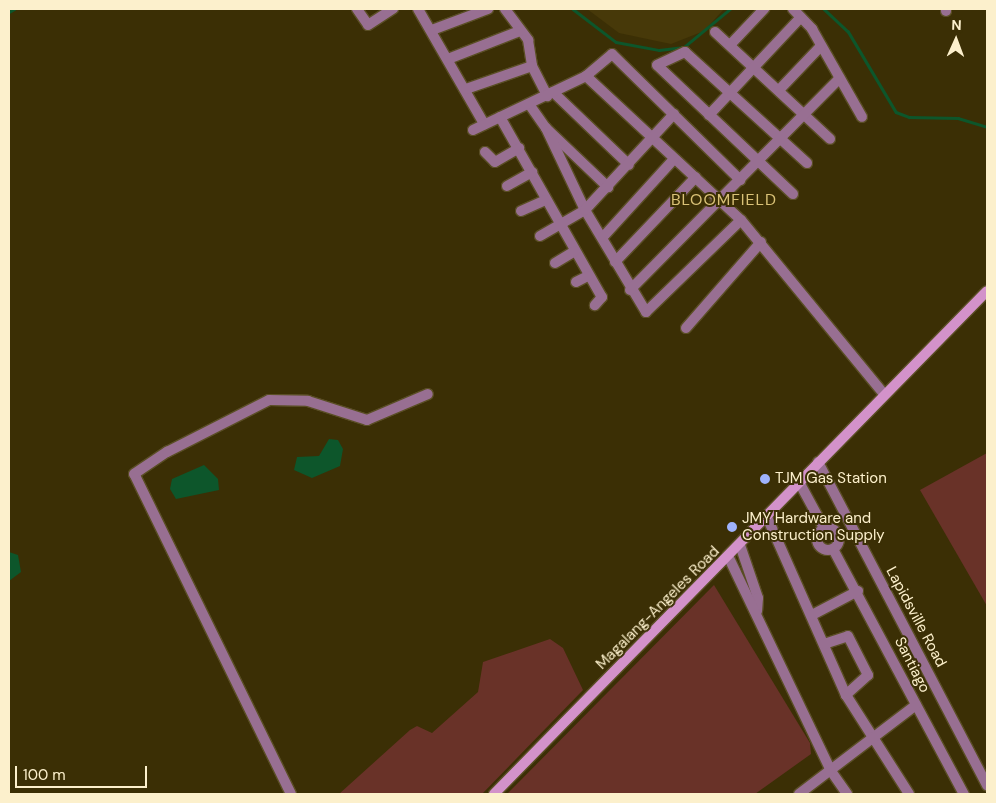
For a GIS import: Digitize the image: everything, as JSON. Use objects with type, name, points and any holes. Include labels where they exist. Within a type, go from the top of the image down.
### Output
[{"type":"main road","name":"Magalang-Angeles Road","points":[[494,794],[729,558],[818,462],[987,291]]},
{"type":"street","points":[[356,9],[368,25],[393,9]]},
{"type":"street","points":[[418,9],[466,89],[484,124]]},
{"type":"street","points":[[432,30],[488,9]]},
{"type":"street","points":[[505,9],[528,40],[532,66],[550,94],[629,165]]},
{"type":"street","points":[[730,45],[764,9]]},
{"type":"street","points":[[793,9],[801,17],[862,117]]},
{"type":"street","points":[[709,116],[801,17]]},
{"type":"street","points":[[448,59],[520,31]]},
{"type":"street","points":[[715,32],[780,89],[830,139]]},
{"type":"street","points":[[780,89],[820,48]]},
{"type":"street","points":[[793,194],[657,65],[685,52],[732,91],[807,163]]},
{"type":"street","points":[[473,130],[586,76],[612,54],[740,180]]},
{"type":"street","points":[[466,89],[532,66]]},
{"type":"street","points":[[586,76],[718,200],[742,220],[884,394]]},
{"type":"street","points":[[630,290],[839,79]]},
{"type":"street","points":[[529,104],[546,128],[585,210],[603,237],[630,290],[643,310],[650,311],[742,220]]},
{"type":"street","points":[[540,236],[585,210],[629,165],[674,114]]},
{"type":"street","points":[[500,116],[588,276],[602,297],[595,305]]},
{"type":"street","points":[[546,128],[608,187]]},
{"type":"street","points":[[485,152],[495,162],[519,148]]},
{"type":"street","points":[[603,237],[674,159]]},
{"type":"street","points":[[508,186],[532,172]]},
{"type":"street","points":[[615,262],[696,178]]},
{"type":"street","points":[[521,211],[546,200]]},
{"type":"street","points":[[686,328],[761,242]]},
{"type":"street","points":[[555,263],[575,251]]},
{"type":"street","points":[[576,282],[588,276]]},
{"type":"street","points":[[291,794],[134,474],[166,452],[270,400],[308,401],[367,420],[428,394]]},
{"type":"street","name":"Lapidsville Road","points":[[818,462],[987,785]]},
{"type":"street","name":"Santiago","points":[[799,482],[824,528]]},
{"type":"street","points":[[767,517],[846,695],[871,741],[908,794]]},
{"type":"street","name":"Santiago","points":[[824,528],[835,529],[839,535],[833,549]]},
{"type":"street","name":"Santiago","points":[[824,528],[817,542],[822,548],[833,549]]},
{"type":"street","points":[[740,545],[758,598],[757,611]]},
{"type":"street","name":"Santiago","points":[[833,549],[858,591],[964,794]]},
{"type":"street","points":[[729,558],[757,611],[831,771],[847,794]]},
{"type":"street","points":[[738,576],[748,570]]},
{"type":"street","points":[[812,615],[858,591]]},
{"type":"street","points":[[824,644],[848,636],[868,675],[846,695]]},
{"type":"street","points":[[800,794],[916,705]]},
{"type":"shaded area","points":[[587,9],[724,9],[704,31],[671,44],[619,33]]},
{"type":"shaded area","points":[[329,439],[338,440],[343,449],[340,466],[312,478],[294,470],[297,457],[319,456]]},
{"type":"shaded area","points":[[987,453],[987,606],[920,490]]},
{"type":"shaded area","points":[[204,465],[218,479],[219,490],[176,499],[170,489],[172,479]]},
{"type":"shaded area","points":[[9,552],[18,555],[21,572],[9,581]]},
{"type":"shaded area","points":[[714,585],[810,743],[811,754],[755,794],[507,794]]},
{"type":"shaded area","points":[[550,639],[563,648],[583,690],[482,794],[339,794],[410,730],[417,726],[432,733],[478,692],[483,662]]},
{"type":"waterway","points":[[9,12],[14,9]]},
{"type":"waterway","points":[[573,9],[616,42],[659,50],[684,47],[730,9]]},
{"type":"waterway","points":[[824,9],[848,31],[896,112],[909,117],[958,118],[987,127]]},
{"type":"place","name":"TJM Gas Station","points":[[765,479]]},
{"type":"place","name":"JMY Hardware and Construction Supply","points":[[732,527]]},
{"type":"district","name":"BLOOMFIELD","points":[[724,200]]}]
